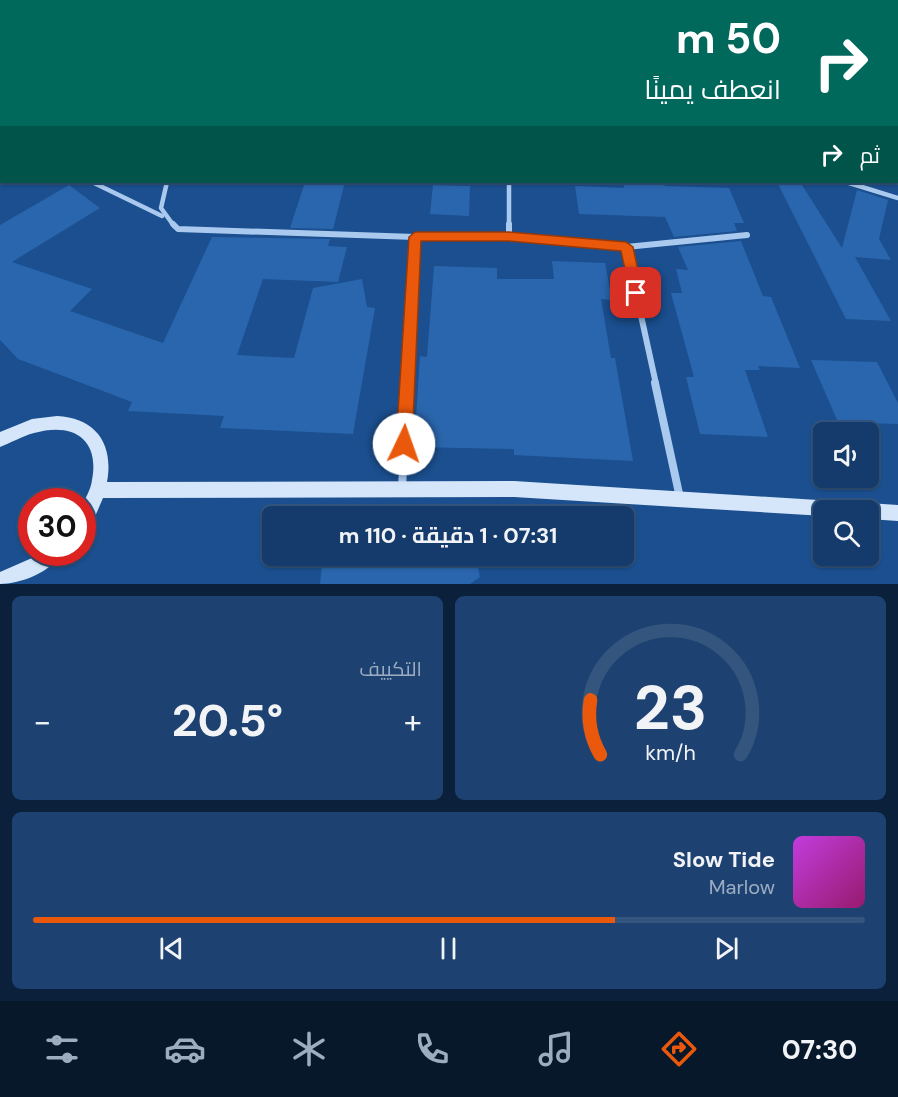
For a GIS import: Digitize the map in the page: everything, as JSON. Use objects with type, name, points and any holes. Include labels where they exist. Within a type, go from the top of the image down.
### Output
[{"type":"main road","points":[[0,440],[21,429],[46,423],[69,423],[87,432],[99,446],[103,465],[96,495]]},
{"type":"main road","points":[[99,490],[514,489],[813,507]]},
{"type":"main road","points":[[879,512],[898,513]]},
{"type":"main road","points":[[0,580],[33,566]]},
{"type":"street","points":[[94,183],[162,216],[178,229],[415,237],[509,236],[626,247],[747,235]]},
{"type":"street","points":[[162,216],[160,200],[167,183]]},
{"type":"street","points":[[509,183],[509,236]]},
{"type":"street","points":[[849,183],[898,198]]},
{"type":"street","points":[[402,490],[415,237]]},
{"type":"street","points":[[626,247],[680,498]]},
{"type":"building","points":[[305,183],[345,183],[333,229],[290,228]]},
{"type":"building","points":[[623,183],[664,183],[665,186],[729,188],[744,223],[734,223],[737,231],[674,237],[665,217],[579,214],[575,186],[624,188]]},
{"type":"building","points":[[778,183],[801,183],[842,248],[857,190],[888,200],[879,239],[891,260],[855,257],[891,321],[846,319]]},
{"type":"building","points":[[69,185],[100,208],[12,262],[92,289],[70,311],[163,343],[212,237],[330,239],[328,246],[347,247],[338,282],[263,279],[237,355],[294,358],[313,288],[362,279],[367,307],[375,308],[353,434],[220,428],[224,416],[128,411],[132,402],[18,359],[0,340],[0,225]]},
{"type":"building","points":[[433,185],[470,186],[469,216],[430,214]]},
{"type":"building","points":[[741,241],[763,296],[771,297],[800,368],[758,366],[760,370],[745,370],[768,437],[700,434],[686,377],[694,377],[671,293],[682,293],[676,269],[688,270],[678,247]]},
{"type":"building","points":[[552,261],[605,263],[612,300],[601,299],[611,358],[615,358],[633,461],[514,455],[514,449],[414,447],[420,356],[427,357],[434,266],[497,268],[497,279],[554,279]]},
{"type":"building","points":[[811,360],[877,362],[898,403],[898,424],[838,422]]},
{"type":"building","points":[[322,566],[478,566],[480,577],[470,584],[320,584]]},
{"type":"route","points":[[404,444],[415,237],[509,236],[626,247],[636,293]]}]
